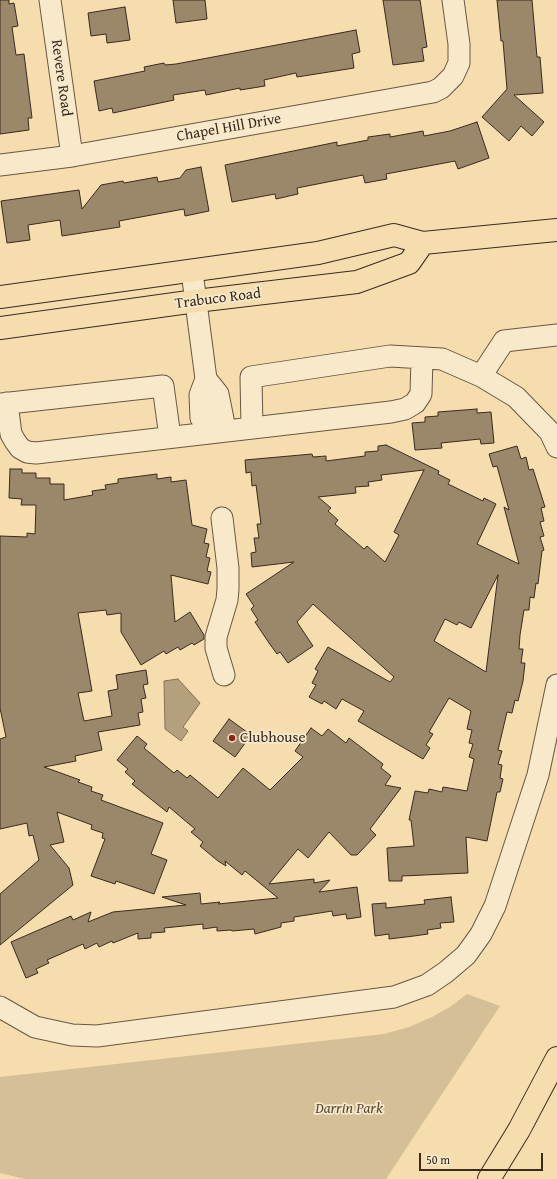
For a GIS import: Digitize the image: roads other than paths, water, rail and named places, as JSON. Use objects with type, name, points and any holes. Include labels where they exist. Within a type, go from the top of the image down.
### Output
[{"type":"main road","name":"Trabuco Road","points":[[0,297],[192,272],[318,253],[394,235],[423,243],[557,230]]},
{"type":"main road","name":"Trabuco Road","points":[[0,328],[196,301],[357,282],[409,263],[423,243]]},
{"type":"main road","points":[[489,1179],[519,1130],[557,1058]]},
{"type":"street","name":"Revere Road","points":[[50,0],[72,156]]},
{"type":"street","name":"Chapel Hill Drive","points":[[0,165],[72,156],[433,92],[441,88],[453,76],[459,63],[459,44],[453,0]]},
{"type":"street","points":[[192,272],[206,379],[218,394],[223,419],[213,432]]},
{"type":"street","points":[[482,376],[504,341],[557,335]]},
{"type":"street","points":[[252,428],[251,377],[390,356],[442,359],[482,376],[516,397],[550,432],[557,447]]},
{"type":"street","points":[[170,437],[163,386],[3,404],[11,434],[20,448],[27,452],[36,453],[392,412],[405,409],[416,403],[421,394],[422,358]]},
{"type":"street","points":[[222,518],[228,568],[228,589],[227,600],[216,642],[224,675]]},
{"type":"street","points":[[0,1008],[35,1027],[72,1035],[97,1036],[394,997],[427,985],[466,955],[481,934],[495,906],[538,775],[557,685]]},
{"type":"place","name":"Clubhouse","points":[[232,738]]},
{"type":"park label","name":"Darrin Park","points":[[349,1109]]}]
